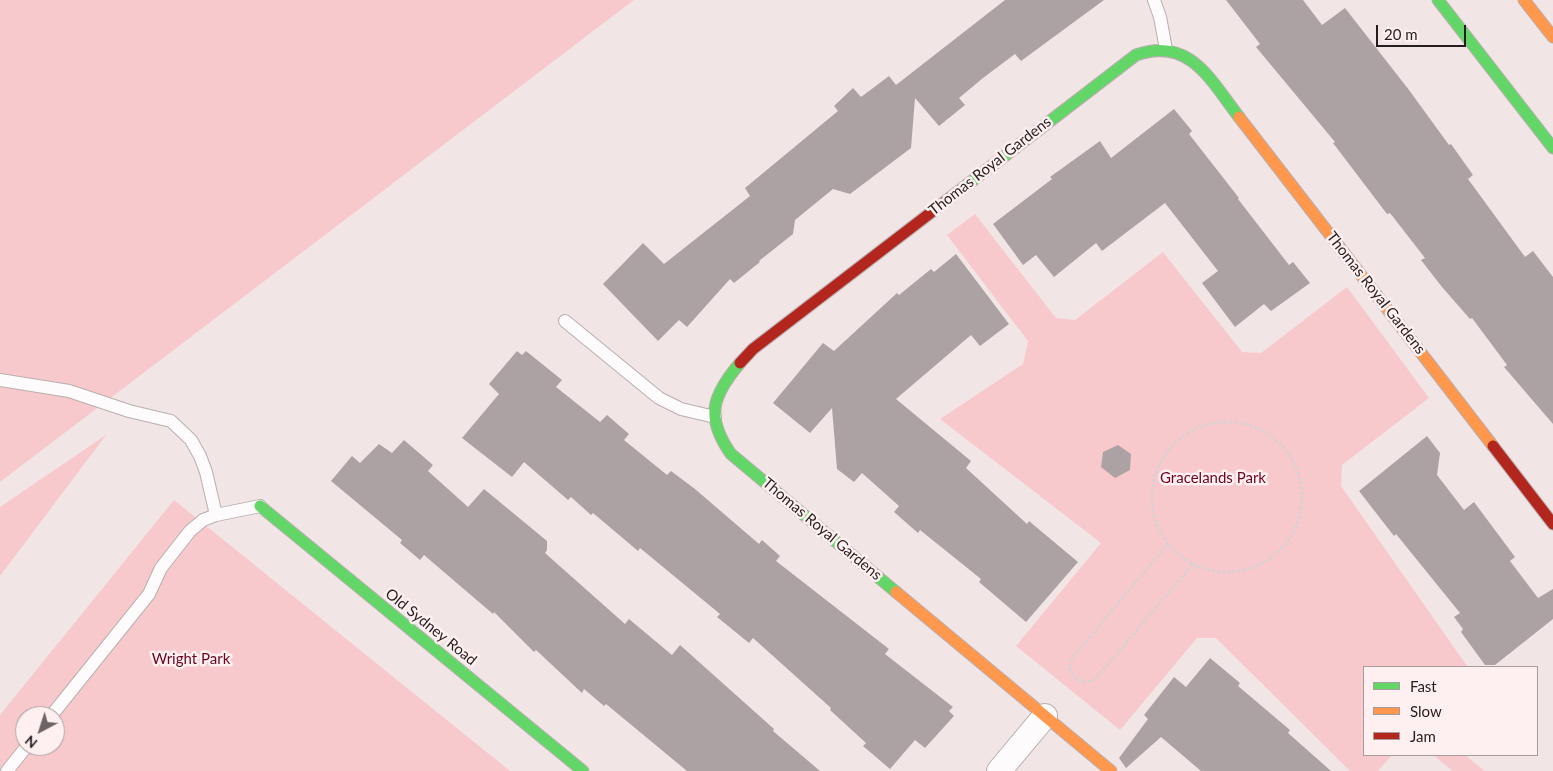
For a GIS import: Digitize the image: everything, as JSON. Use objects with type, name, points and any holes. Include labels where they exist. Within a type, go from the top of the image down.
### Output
[{"type":"street","points":[[1524,0],[1553,37]]},
{"type":"street","points":[[1440,1],[1553,148]]},
{"type":"street","name":"Thomas Royal Gardens","points":[[1111,771],[731,454],[719,435],[715,417],[716,402],[722,384],[758,344],[1130,58],[1145,51],[1166,49],[1180,52],[1190,58],[1206,73],[1553,524]]},
{"type":"street","name":"Old Sydney Road","points":[[260,506],[583,771]]},
{"type":"street","points":[[999,771],[1045,716]]},
{"type":"lane","points":[[1154,0],[1160,17],[1166,49]]},
{"type":"lane","points":[[566,321],[659,398],[681,410],[715,417]]},
{"type":"lane","points":[[0,380],[69,391],[129,411],[171,421],[191,440],[200,456],[206,472],[216,514]]},
{"type":"lane","points":[[59,706],[148,594],[161,568],[190,531],[203,520],[216,514],[260,506]]},
{"type":"lane","points":[[7,771],[19,756]]},
{"type":"path","points":[[1216,423],[1244,424],[1254,427],[1271,436],[1290,456],[1300,480],[1302,507],[1294,533],[1277,554],[1254,568],[1237,572],[1219,572],[1193,564],[1178,554],[1168,544],[1160,532],[1154,514],[1152,486],[1162,458],[1174,444],[1189,432],[1216,423]]},
{"type":"path","points":[[1168,544],[1072,658],[1069,668],[1076,678],[1084,682],[1095,679],[1193,564]]},
{"type":"green space","points":[[0,0],[634,0],[0,482]]},
{"type":"green space","name":"Gracelands Park","points":[[975,214],[1056,318],[1075,320],[1163,252],[1242,352],[1261,353],[1347,287],[1429,398],[1342,465],[1341,486],[1467,666],[1363,666],[1363,756],[1391,756],[1378,771],[1350,771],[1216,638],[1197,638],[1120,730],[1016,646],[1101,543],[940,419],[1023,364],[1028,341],[947,235]]},
{"type":"green space","points":[[106,435],[0,576],[0,507]]},
{"type":"green space","name":"Wright Park","points":[[174,500],[510,771],[0,771],[0,715]]},
{"type":"green space","points":[[1434,756],[1466,756],[1485,771],[1453,771]]},
{"type":"building","points":[[1005,0],[1104,0],[1021,61],[1015,54],[983,78],[959,98],[965,105],[939,126],[915,98],[911,148],[850,194],[833,189],[795,220],[793,234],[734,283],[730,279],[687,327],[679,320],[658,341],[603,284],[643,243],[664,264],[750,196],[745,188],[838,111],[834,106],[853,88],[861,97],[889,76],[896,85]]},
{"type":"building","points":[[1226,0],[1303,0],[1322,25],[1345,8],[1449,145],[1451,144],[1473,175],[1468,179],[1525,257],[1533,251],[1553,277],[1553,424],[1504,367],[1507,365],[1472,318],[1470,319],[1421,260],[1425,258],[1390,213],[1387,214],[1333,143],[1335,142],[1256,47],[1260,44]]},
{"type":"building","points":[[1174,109],[1192,131],[1189,134],[1289,265],[1293,262],[1310,283],[1271,311],[1264,304],[1235,327],[1202,283],[1218,271],[1165,203],[1102,251],[1096,243],[1054,277],[1036,255],[1023,265],[993,224],[1052,179],[1050,177],[1100,141],[1111,158]]},
{"type":"building","points":[[956,254],[1009,324],[980,346],[971,335],[896,399],[971,461],[966,468],[1027,524],[1029,521],[1078,562],[1026,622],[979,582],[981,579],[920,530],[918,533],[894,512],[899,506],[862,473],[854,482],[837,469],[832,408],[810,433],[773,403],[823,343],[834,351],[897,293],[899,295],[931,269],[934,272]]},
{"type":"building","points":[[517,351],[522,355],[526,351],[562,380],[556,387],[600,422],[607,415],[629,434],[624,440],[667,475],[671,471],[759,544],[762,540],[780,556],[776,561],[889,649],[885,654],[953,707],[949,711],[954,716],[925,748],[915,740],[890,769],[863,746],[866,743],[830,710],[831,708],[753,638],[749,643],[717,617],[720,614],[640,548],[638,551],[571,497],[568,500],[524,462],[512,477],[462,438],[499,394],[489,384]]},
{"type":"building","points":[[1427,436],[1440,453],[1437,475],[1464,510],[1474,502],[1515,557],[1510,561],[1538,598],[1553,589],[1553,619],[1495,665],[1485,665],[1461,632],[1463,629],[1454,617],[1460,613],[1396,534],[1394,536],[1359,491]]},
{"type":"building","points":[[404,440],[433,465],[428,471],[468,507],[484,489],[547,541],[545,553],[625,624],[629,619],[672,655],[680,645],[774,729],[773,731],[820,771],[687,771],[606,704],[604,706],[584,689],[582,693],[536,650],[534,652],[494,612],[493,614],[424,555],[420,560],[400,543],[402,540],[331,481],[352,456],[360,463],[379,444],[392,453]]},
{"type":"building","points":[[1118,445],[1131,454],[1130,470],[1115,478],[1101,467],[1103,452]]},
{"type":"building","points":[[1210,658],[1240,683],[1238,686],[1290,730],[1288,733],[1331,771],[1201,771],[1161,737],[1126,768],[1119,758],[1148,719],[1144,715],[1174,677],[1186,687]]},
{"type":"traffic: fast","points":[[1438,0],[1553,148]]},
{"type":"traffic: fast","points":[[959,191],[1136,55],[1155,51],[1171,52],[1185,57],[1197,65],[1219,89],[1239,117]]},
{"type":"traffic: fast","points":[[740,363],[723,386],[715,407],[718,429],[731,454],[896,592]]},
{"type":"traffic: fast","points":[[260,506],[583,771]]},
{"type":"traffic: slow","points":[[1524,0],[1553,37]]},
{"type":"traffic: slow","points":[[1239,117],[1493,446]]},
{"type":"traffic: slow","points":[[896,592],[1111,771]]},
{"type":"traffic: jam","points":[[740,363],[753,349],[959,191]]},
{"type":"traffic: jam","points":[[1493,446],[1553,524]]}]
